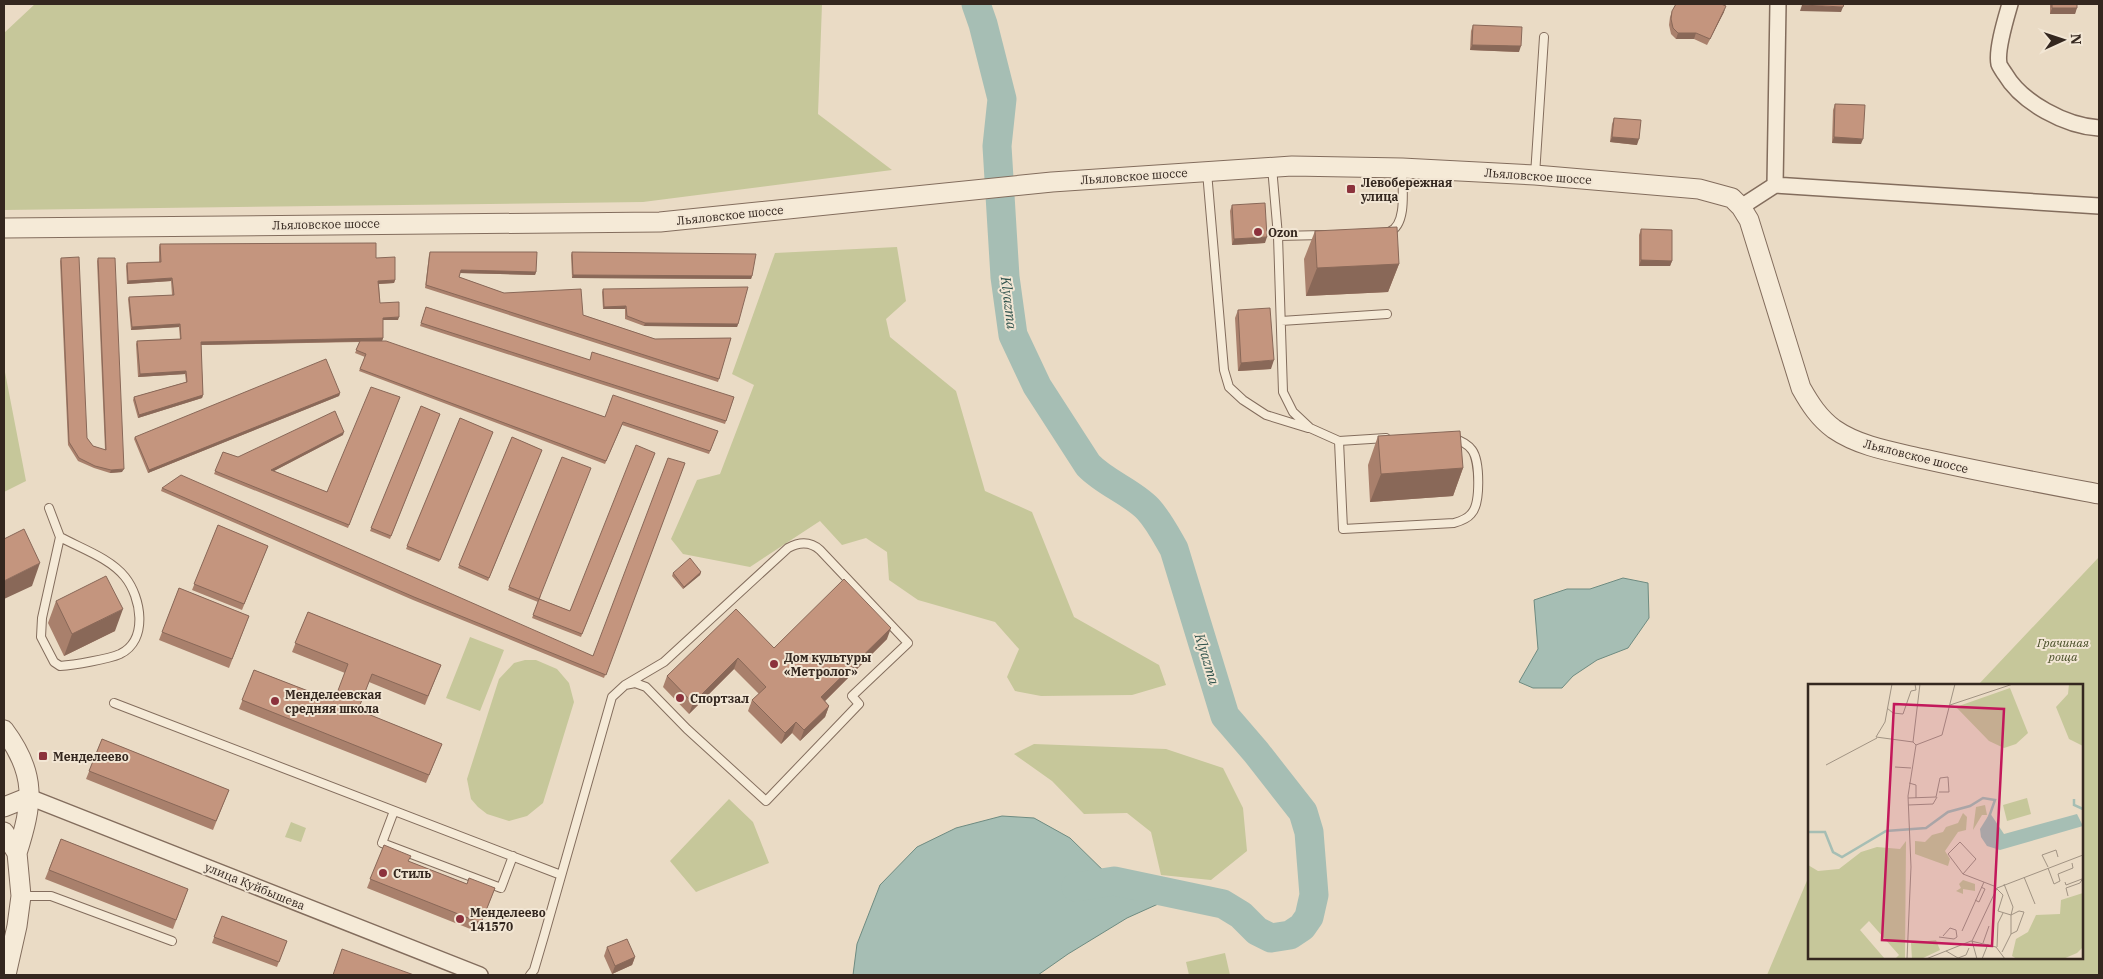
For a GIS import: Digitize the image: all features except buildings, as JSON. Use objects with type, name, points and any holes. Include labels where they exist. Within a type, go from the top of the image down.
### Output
[{"type":"street","points":[[1775,185],[1778,4]]},
{"type":"street","points":[[2010,4],[2001,33],[1999,64],[2011,85],[2029,101],[2057,116],[2099,128]]},
{"type":"street","name":"Льяловское шоссе","points":[[4,228],[660,222],[1052,182],[1272,167],[1402,168],[1535,175],[1699,189],[1732,198],[1741,207],[1749,220],[1801,388],[1811,406],[1835,430],[1849,438],[1883,449],[1975,470],[2099,494]]},
{"type":"street","points":[[1741,207],[1775,185],[2099,206]]},
{"type":"street","points":[[4,730],[13,742],[24,764],[28,776],[30,797],[27,821],[17,853],[21,896],[8,945],[6,975]]},
{"type":"street","points":[[4,807],[30,797]]},
{"type":"street","name":"улица Куйбышева","points":[[30,797],[480,975]]},
{"type":"street","points":[[4,832],[17,853]]},
{"type":"lane","points":[[1535,175],[1544,37]]},
{"type":"lane","points":[[1272,167],[1278,236],[1283,392],[1293,412],[1310,428]]},
{"type":"lane","points":[[1384,234],[1392,231],[1401,218],[1403,210],[1402,168]]},
{"type":"lane","points":[[1207,170],[1224,370],[1229,387],[1243,400],[1266,415],[1310,428],[1339,441],[1399,438]]},
{"type":"lane","points":[[1278,236],[1336,235]]},
{"type":"lane","points":[[1281,321],[1386,314]]},
{"type":"lane","points":[[1339,441],[1342,529],[1454,523],[1464,520],[1473,513],[1478,495],[1476,463],[1472,450],[1462,441],[1447,436]]},
{"type":"lane","points":[[49,508],[60,537],[42,618],[41,637],[47,650],[54,662],[60,666],[120,654],[132,646],[138,632],[139,614],[136,594],[124,576],[108,563],[60,537]]},
{"type":"lane","points":[[530,975],[534,970],[612,697],[625,685],[664,662],[788,548],[796,544],[814,544],[908,643],[852,696],[859,704],[766,801],[687,729],[646,687],[635,683],[625,685]]},
{"type":"lane","points":[[114,703],[561,875]]},
{"type":"lane","points":[[394,811],[382,843],[437,864],[501,888],[513,856]]},
{"type":"lane","points":[[21,896],[51,896],[172,941]]},
{"type":"green space","points":[[35,4],[822,4],[818,114],[892,170],[643,202],[4,210],[4,33]]},
{"type":"green space","points":[[897,247],[906,301],[886,319],[890,337],[956,391],[985,491],[1032,512],[1074,617],[1159,665],[1166,685],[1132,695],[1041,696],[1015,691],[1007,677],[1019,649],[995,622],[918,600],[889,580],[887,552],[866,538],[842,545],[820,521],[750,567],[683,554],[671,539],[697,480],[720,474],[754,385],[732,374],[775,253]]},
{"type":"green space","points":[[4,367],[26,481],[4,492]]},
{"type":"green space","name":"Грачиная роща","points":[[2099,557],[2099,975],[1767,975],[1808,878],[1808,959],[2083,959],[2083,684],[1979,684]]},
{"type":"green space","points":[[470,637],[504,650],[480,711],[446,698]]},
{"type":"green space","points":[[536,660],[557,669],[569,683],[574,702],[543,803],[527,816],[509,821],[487,814],[478,807],[471,799],[467,779],[499,679],[514,663]]},
{"type":"green space","points":[[1034,744],[1166,749],[1223,768],[1243,808],[1247,851],[1211,880],[1161,875],[1151,832],[1127,813],[1084,814],[1052,781],[1014,754]]},
{"type":"green space","points":[[729,799],[753,822],[769,863],[696,892],[670,861]]},
{"type":"green space","points":[[291,822],[306,828],[301,842],[285,837]]},
{"type":"green space","points":[[1225,953],[1230,975],[1189,975],[1186,962]]},
{"type":"shaded area","points":[[1623,578],[1648,583],[1649,618],[1628,648],[1597,660],[1573,676],[1562,688],[1533,688],[1519,682],[1538,649],[1534,600],[1567,589],[1590,589]]},
{"type":"shaded area","points":[[1002,816],[1034,818],[1070,838],[1114,881],[1178,895],[1127,918],[1068,954],[1038,975],[853,975],[857,944],[880,885],[917,847],[956,828]]},
{"type":"waterway","name":"Klyazma","points":[[976,4],[1002,99],[997,146],[1005,277],[1013,335],[1037,386],[1088,465],[1102,477],[1142,503],[1159,523],[1174,549],[1225,716],[1303,812],[1309,832],[1314,895],[1309,917],[1302,927],[1290,935],[1271,938],[1257,931],[1241,915],[1223,904],[1114,881],[1076,887]]},
{"type":"place","name":"Левобережная улица","points":[[1351,189]]},
{"type":"place","name":"Ozon","points":[[1258,232]]},
{"type":"place","name":"Дом культуры «Метролог»","points":[[774,664]]},
{"type":"place","name":"Спортзал","points":[[680,698]]},
{"type":"place","name":"Менделеевская средняя школа","points":[[275,701]]},
{"type":"place","name":"Менделеево","points":[[43,756]]},
{"type":"place","name":"Стиль","points":[[383,873]]},
{"type":"place","name":"Менделеево 141570","points":[[460,919]]}]
